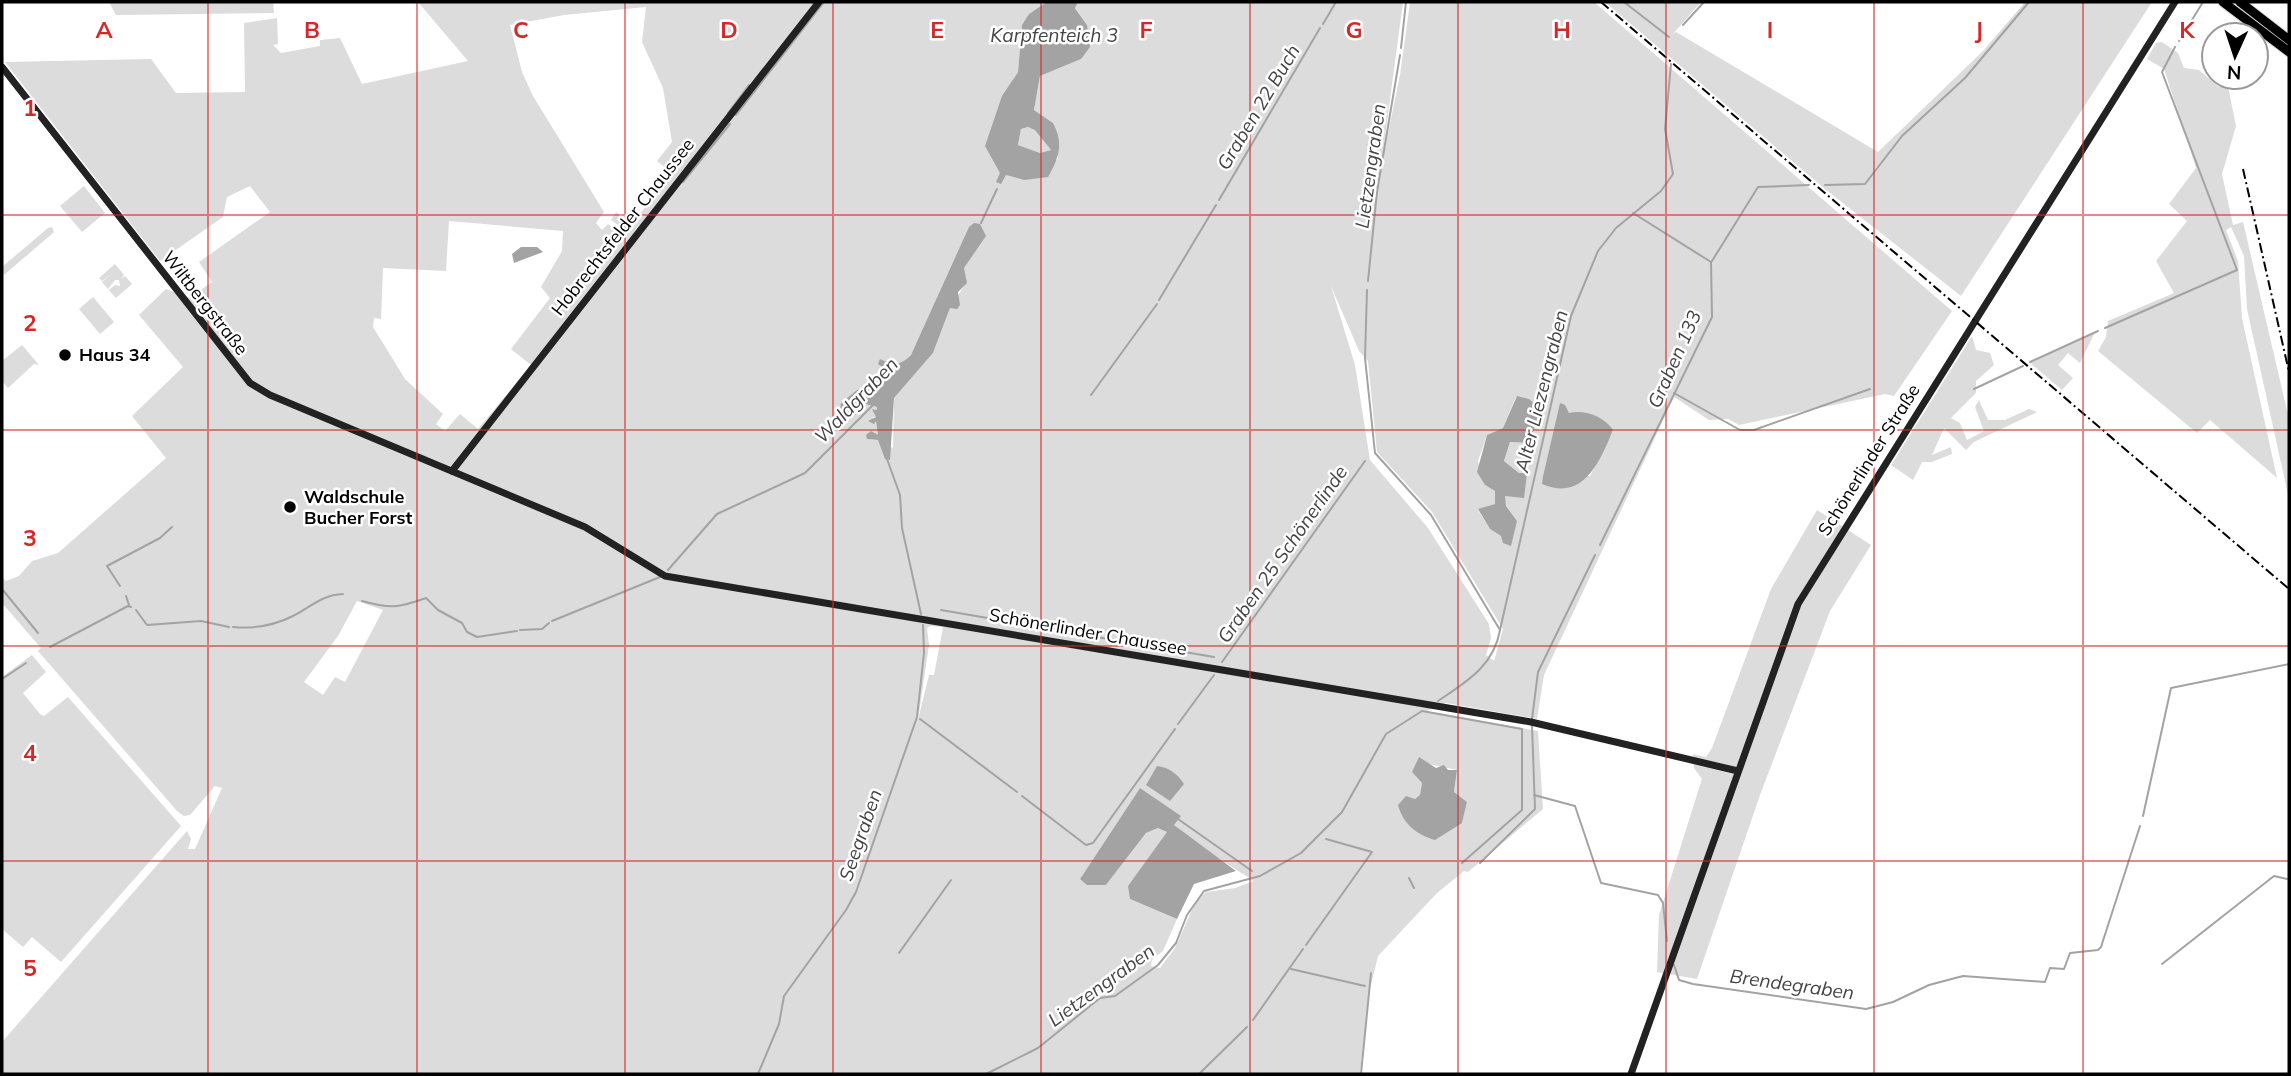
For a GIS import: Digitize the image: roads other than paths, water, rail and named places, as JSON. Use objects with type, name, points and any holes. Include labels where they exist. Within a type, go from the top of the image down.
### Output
[{"type":"highway","points":[[2223,2],[2289,52]]},
{"type":"highway","points":[[2240,2],[2289,40]]},
{"type":"main road","name":"Hobrechtsfelder Chaussee","points":[[452,471],[820,2]]},
{"type":"main road","name":"Schönerlinder Straße","points":[[1631,1074],[1791,620],[1803,595],[2175,2]]},
{"type":"main road","name":"Wiltbergstraße","points":[[2,67],[245,378],[270,395],[452,471]]},
{"type":"main road","name":"Schönerlinder Chaussee","points":[[452,471],[591,530],[671,578],[1531,722],[1738,771]]},
{"type":"water","name":"Karpfenteich 3","points":[[1047,2],[1078,2],[1075,8],[1087,25],[1090,47],[1081,59],[1040,76],[1034,110],[1053,123],[1059,144],[1055,163],[1048,177],[1024,180],[1006,175],[1001,184],[996,182],[1000,173],[985,146],[1002,96],[1018,72],[1022,25],[1029,14]],"holes":[[[1028,127],[1035,130],[1051,150],[1040,153],[1018,145],[1021,129]]]},
{"type":"water","points":[[974,223],[980,224],[986,236],[964,268],[967,283],[958,292],[960,305],[957,309],[950,308],[933,353],[894,398],[890,460],[885,459],[878,440],[867,439],[866,435],[871,431],[878,435],[876,421],[874,424],[868,421],[876,417],[872,409],[877,410],[877,407],[861,403],[858,413],[847,420],[840,411],[841,403],[857,390],[887,377],[888,371],[878,364],[880,359],[896,364],[911,355],[969,227]]},
{"type":"water","points":[[521,247],[537,247],[543,252],[514,263],[512,254]]},
{"type":"water","points":[[1517,396],[1529,399],[1540,408],[1530,443],[1510,442],[1504,461],[1519,473],[1527,473],[1524,498],[1505,496],[1506,506],[1517,521],[1511,546],[1503,543],[1501,536],[1490,529],[1478,509],[1495,504],[1495,491],[1485,485],[1477,472],[1487,435],[1503,428]]},
{"type":"water","points":[[1560,403],[1565,405],[1569,413],[1581,412],[1599,417],[1613,430],[1596,465],[1579,483],[1569,488],[1542,484]]},
{"type":"water","points":[[1419,757],[1436,768],[1444,765],[1448,770],[1457,770],[1454,792],[1467,802],[1462,823],[1435,840],[1412,828],[1403,818],[1398,805],[1406,796],[1415,799],[1420,795],[1422,783],[1412,772]]},
{"type":"water","points":[[1157,766],[1172,772],[1184,784],[1170,801],[1146,785]]},
{"type":"water","points":[[1140,788],[1181,816],[1174,825],[1236,871],[1194,884],[1177,919],[1130,899],[1128,886],[1167,832],[1158,828],[1146,833],[1106,885],[1087,885],[1080,879]]},
{"type":"waterway","points":[[736,115],[824,2]]},
{"type":"waterway","name":"Graben 22 Buch","points":[[1323,24],[1336,2]]},
{"type":"waterway","name":"Lietzengraben","points":[[1401,48],[1406,2]]},
{"type":"waterway","name":"Alter Liezengraben","points":[[1624,2],[1669,37]]},
{"type":"waterway","points":[[1683,25],[1704,2]]},
{"type":"waterway","points":[[1825,185],[1865,184],[1902,136],[1965,78],[2029,2]]},
{"type":"waterway","points":[[2179,41],[2203,2]]},
{"type":"waterway","name":"Graben 22 Buch","points":[[1219,200],[1320,28]]},
{"type":"waterway","points":[[2105,328],[2237,270],[2162,72],[2175,47]]},
{"type":"waterway","name":"Lietzengraben","points":[[1368,281],[1377,192],[1400,55]]},
{"type":"waterway","name":"Alter Liezengraben","points":[[1500,630],[1571,316],[1598,251],[1616,228],[1661,191],[1673,174],[1665,129],[1671,64]]},
{"type":"waterway","points":[[728,113],[749,85]]},
{"type":"waterway","points":[[683,182],[730,124]]},
{"type":"waterway","points":[[1712,261],[1758,187],[1809,185]]},
{"type":"waterway","name":"Waldgraben","points":[[981,223],[997,189]]},
{"type":"waterway","name":"Graben 22 Buch","points":[[1159,300],[1216,205]]},
{"type":"waterway","name":"Graben 133","points":[[1600,545],[1712,317],[1711,262],[1633,213]]},
{"type":"waterway","name":"Lietzengraben","points":[[1367,290],[1365,358],[1375,453],[1431,515],[1500,630],[1497,643],[1485,663],[1468,680],[1438,701]]},
{"type":"waterway","name":"Graben 22 Buch","points":[[1091,395],[1157,304]]},
{"type":"waterway","points":[[2030,362],[2098,331]]},
{"type":"waterway","points":[[1974,389],[2023,366]]},
{"type":"waterway","points":[[1674,393],[1740,430],[1754,430],[1870,389]]},
{"type":"waterway","name":"Waldgraben","points":[[668,570],[717,514],[805,473],[874,404]]},
{"type":"waterway","points":[[887,459],[900,495],[902,528],[921,614]]},
{"type":"waterway","name":"Graben 25 Schönerlinde","points":[[1222,662],[1365,461]]},
{"type":"waterway","points":[[120,586],[107,566],[160,538],[172,527]]},
{"type":"waterway","name":"Graben 133","points":[[1532,719],[1538,672],[1595,555]]},
{"type":"waterway","name":"Waldgraben","points":[[552,621],[660,577]]},
{"type":"waterway","points":[[2,589],[38,633]]},
{"type":"waterway","name":"Waldgraben","points":[[233,627],[256,627],[278,622],[322,599],[343,594]]},
{"type":"waterway","points":[[126,596],[129,605]]},
{"type":"waterway","name":"Waldgraben","points":[[362,601],[394,606],[426,598],[438,610],[462,623],[467,632],[477,637],[517,631]]},
{"type":"waterway","name":"Waldgraben","points":[[50,647],[128,606],[131,607]]},
{"type":"waterway","name":"Waldgraben","points":[[136,610],[147,625],[201,621],[229,627]]},
{"type":"waterway","points":[[941,610],[1069,632]]},
{"type":"waterway","name":"Waldgraben","points":[[520,630],[542,629],[549,623]]},
{"type":"waterway","name":"Seegraben","points":[[758,1074],[779,1024],[784,996],[856,892],[917,717],[924,653],[923,625]]},
{"type":"waterway","points":[[1079,634],[1214,657]]},
{"type":"waterway","name":"Waldgraben","points":[[2,679],[26,663]]},
{"type":"waterway","name":"Brendegraben","points":[[2143,816],[2171,688],[2289,664]]},
{"type":"waterway","name":"Graben 25 Schönerlinde","points":[[1178,724],[1214,675]]},
{"type":"waterway","name":"Lietzengraben","points":[[986,1074],[1038,1048],[1100,998],[1115,996],[1158,965],[1176,943],[1187,915],[1204,891],[1260,876],[1301,853],[1342,812],[1386,734],[1422,711],[1522,729],[1522,810],[1462,863]]},
{"type":"waterway","name":"Graben 25 Schönerlinde","points":[[920,719],[1017,792]]},
{"type":"waterway","name":"Graben 133","points":[[1480,863],[1535,809],[1532,726]]},
{"type":"waterway","name":"Graben 25 Schönerlinde","points":[[1022,796],[1086,845],[1093,843],[1175,729]]},
{"type":"waterway","name":"Brendegraben","points":[[1534,795],[1575,806],[1601,883],[1658,895],[1663,903],[1667,941]]},
{"type":"waterway","points":[[1178,819],[1252,871]]},
{"type":"waterway","name":"Brendegraben","points":[[1674,965],[1679,980],[1693,984],[1866,1009],[1893,1002],[1929,985],[1963,976],[2045,982],[2050,968],[2064,969],[2070,953],[2098,950],[2101,947],[2140,826]]},
{"type":"waterway","points":[[1306,945],[1372,852],[1326,839]]},
{"type":"waterway","points":[[2162,964],[2274,876],[2287,879]]},
{"type":"waterway","points":[[1409,878],[1414,888]]},
{"type":"waterway","points":[[899,953],[951,880]]},
{"type":"waterway","points":[[1253,1020],[1303,949]]},
{"type":"waterway","points":[[1291,969],[1365,986]]},
{"type":"waterway","points":[[1361,1074],[1371,973]]},
{"type":"waterway","points":[[1199,1074],[1247,1027]]},
{"type":"railway","points":[[1601,2],[2289,589]]},
{"type":"railway","points":[[2243,169],[2289,372]]},
{"type":"place","name":"Haus 34","points":[[65,355]]},
{"type":"place","name":"Waldschule Bucher Forst","points":[[290,507]]}]
